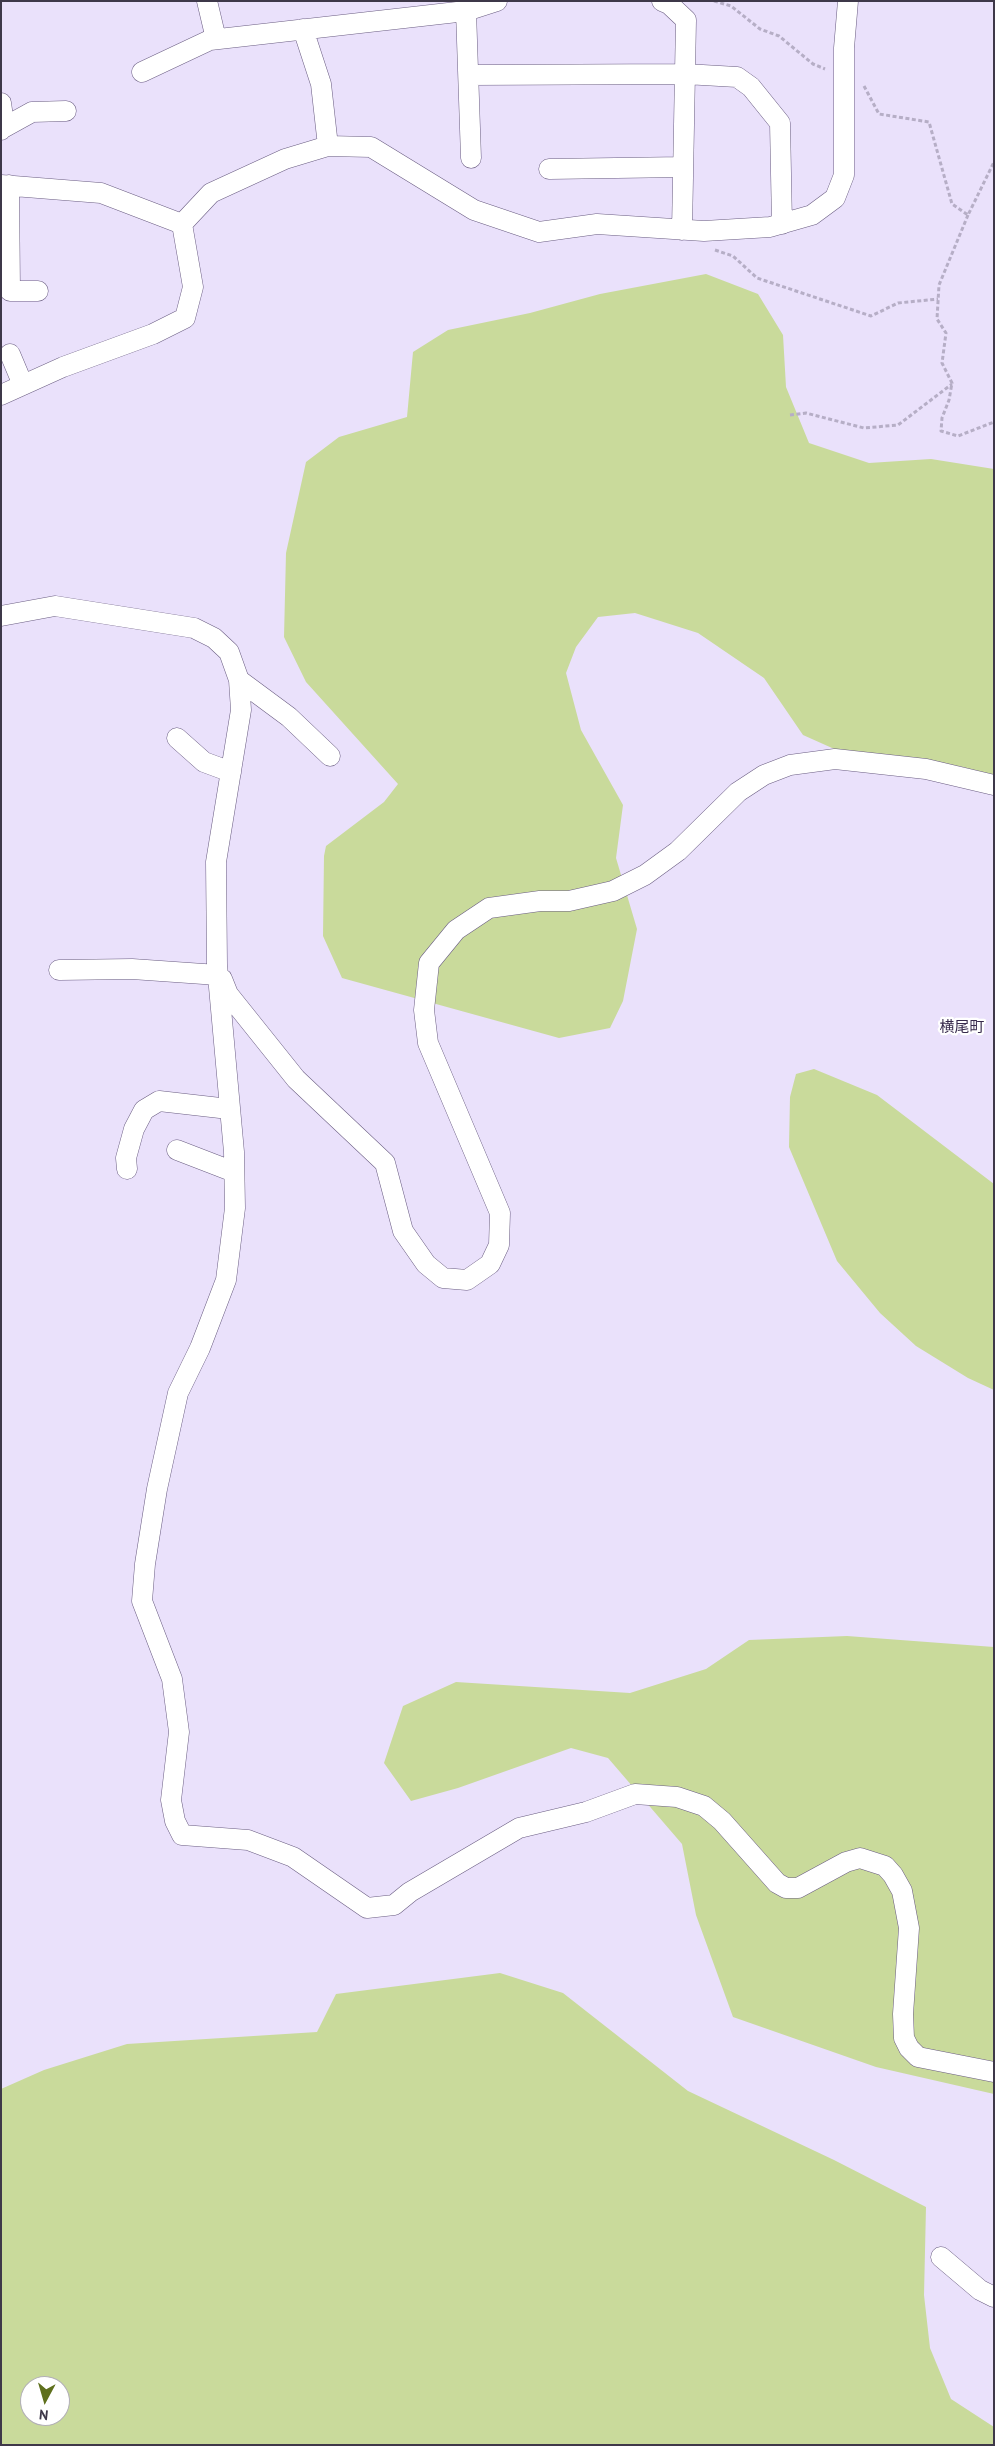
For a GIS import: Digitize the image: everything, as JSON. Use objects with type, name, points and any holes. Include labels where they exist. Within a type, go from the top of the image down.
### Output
[{"type":"street","points":[[207,1],[216,39]]},
{"type":"street","points":[[142,72],[210,40],[466,11],[497,1]]},
{"type":"street","points":[[662,1],[669,4],[686,20],[682,230]]},
{"type":"street","points":[[182,224],[211,193],[285,159],[328,146],[371,147],[474,210],[539,232],[597,224],[704,231],[770,227],[812,214],[835,198],[844,176],[852,78],[844,48],[848,1]]},
{"type":"street","points":[[466,11],[471,158]]},
{"type":"street","points":[[303,29],[321,84],[328,146]]},
{"type":"street","points":[[469,75],[684,74],[736,77],[751,87],[780,123],[782,224]]},
{"type":"street","points":[[1,102],[2,129],[32,112],[66,111]]},
{"type":"street","points":[[549,169],[683,167]]},
{"type":"street","points":[[38,291],[6,291],[5,185],[101,193],[182,224]]},
{"type":"street","points":[[1,395],[63,367],[153,334],[186,318],[193,287],[182,224]]},
{"type":"street","points":[[10,354],[23,385]]},
{"type":"street","points":[[1,616],[55,606],[194,628],[214,638],[229,652],[239,680],[241,710],[216,862],[217,970],[234,1172],[235,1208],[226,1280],[200,1348],[178,1393],[157,1489],[142,1601],[172,1679],[179,1732],[171,1800],[175,1821],[182,1835],[248,1840],[293,1857],[367,1908],[394,1905],[410,1892],[519,1828],[586,1812],[635,1794],[677,1797],[704,1806],[722,1820],[777,1883],[786,1888],[798,1888],[846,1862],[860,1858],[884,1866],[892,1874],[902,1892],[909,1928],[903,2014],[904,2038],[909,2048],[918,2057],[994,2072]]},
{"type":"street","points":[[239,680],[289,717],[330,756]]},
{"type":"street","points":[[177,738],[204,762],[230,772]]},
{"type":"street","points":[[217,970],[228,994],[296,1079],[385,1163],[403,1231],[426,1264],[443,1278],[467,1280],[490,1264],[499,1245],[500,1213],[428,1042],[424,1010],[429,964],[456,930],[489,908],[540,901],[569,901],[613,891],[645,874],[678,851],[738,792],[764,775],[790,766],[844,760],[926,769],[994,785]]},
{"type":"street","points":[[59,970],[217,970]]},
{"type":"street","points":[[127,1169],[126,1158],[134,1128],[144,1110],[159,1100],[229,1108]]},
{"type":"street","points":[[177,1150],[234,1172]]},
{"type":"street","points":[[941,2257],[980,2290],[994,2296]]},
{"type":"path","points":[[708,1],[731,6],[760,29],[779,36],[813,64],[852,78],[879,114],[929,122],[952,204],[968,215]]},
{"type":"path","points":[[994,162],[968,215],[939,285],[937,319],[946,333],[942,363],[952,383],[949,400],[942,418],[941,431],[958,436],[994,422]]},
{"type":"path","points":[[704,231],[711,249],[733,256],[757,278],[871,316],[898,303],[938,299]]},
{"type":"path","points":[[790,415],[806,413],[864,428],[898,425],[952,383]]},
{"type":"green space","points":[[706,274],[758,294],[783,335],[786,387],[809,443],[869,463],[931,459],[994,469],[994,778],[963,767],[841,752],[803,735],[764,678],[698,633],[635,613],[598,617],[576,647],[566,673],[581,730],[623,805],[616,858],[637,929],[623,1001],[610,1028],[559,1038],[342,978],[323,936],[324,856],[326,846],[384,802],[398,784],[306,682],[284,637],[286,553],[306,462],[339,437],[407,417],[413,352],[448,330],[530,313],[600,294]]},
{"type":"green space","points":[[814,1069],[877,1095],[994,1184],[994,1390],[968,1378],[916,1346],[880,1313],[837,1261],[789,1147],[790,1097],[796,1074]]},
{"type":"green space","points":[[847,1636],[994,1647],[994,2094],[876,2067],[733,2017],[696,1915],[682,1844],[608,1758],[571,1748],[458,1788],[411,1801],[384,1763],[403,1706],[456,1682],[630,1693],[706,1669],[749,1640]]},
{"type":"green space","points":[[500,1973],[563,1993],[688,2091],[834,2160],[926,2207],[924,2295],[930,2348],[951,2399],[994,2427],[994,2445],[1,2445],[1,2089],[44,2070],[127,2044],[317,2032],[336,1994]]},
{"type":"district","name":"横尾町","points":[[962,1028]]}]
